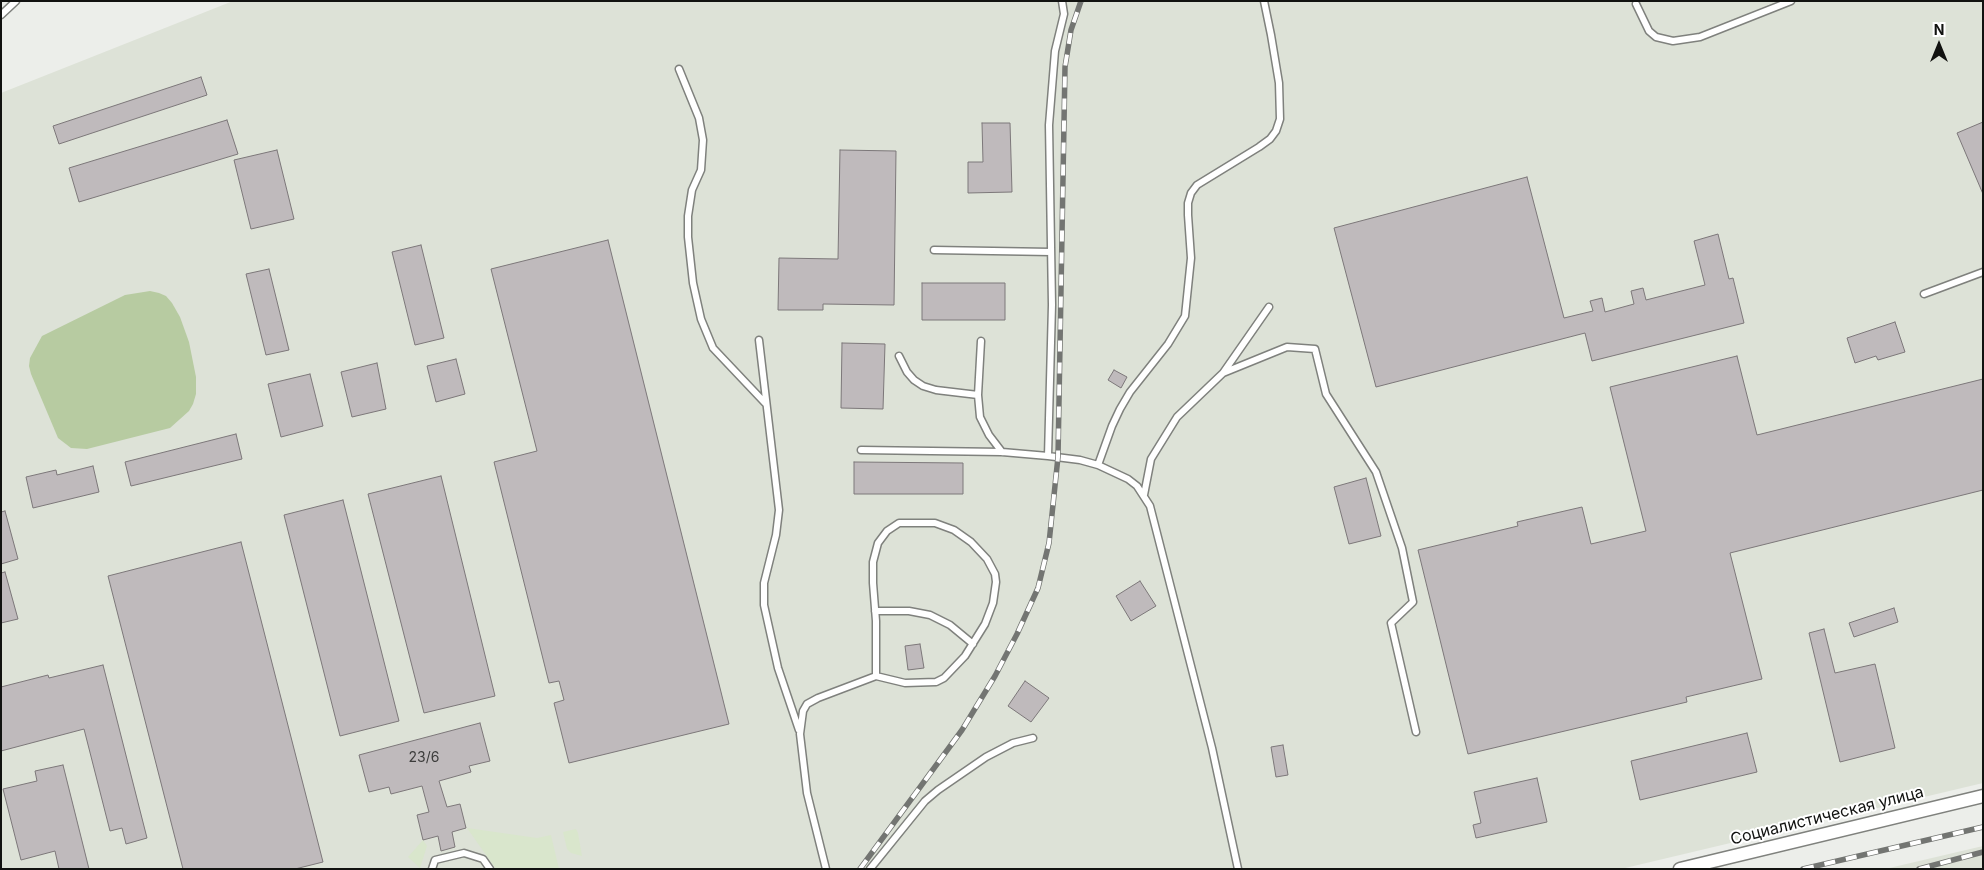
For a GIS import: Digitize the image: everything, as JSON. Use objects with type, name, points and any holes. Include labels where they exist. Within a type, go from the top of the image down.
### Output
[{"type":"street","name":"Социалистическая улица","points":[[1680,869],[1983,796]]},
{"type":"lane","points":[[1,15],[16,1]]},
{"type":"lane","points":[[1048,456],[1051,252],[1049,125],[1055,51],[1064,14],[1062,1]]},
{"type":"lane","points":[[1098,465],[1120,409],[1130,392],[1168,344],[1185,316],[1191,258],[1188,215],[1188,203],[1191,193],[1197,185],[1259,147],[1270,139],[1276,131],[1280,119],[1279,83],[1264,1]]},
{"type":"lane","points":[[1636,4],[1649,31],[1656,37],[1673,41],[1700,37],[1791,1]]},
{"type":"lane","points":[[678,69],[699,118],[703,140],[701,170],[692,190],[688,216],[691,265],[701,319],[713,348],[766,404]]},
{"type":"lane","points":[[934,250],[1051,252]]},
{"type":"lane","points":[[1924,294],[1983,272]]},
{"type":"lane","points":[[1144,495],[1151,459],[1177,417],[1223,373],[1268,307]]},
{"type":"lane","points":[[759,340],[779,510],[776,535],[764,583],[764,605],[778,668],[800,734],[807,793],[826,869]]},
{"type":"lane","points":[[981,342],[978,395],[980,417],[1002,452]]},
{"type":"lane","points":[[1223,373],[1286,347],[1315,349],[1326,394],[1376,472],[1402,548],[1413,602],[1390,623],[1416,732]]},
{"type":"lane","points":[[899,356],[907,372],[923,386],[936,390],[978,395]]},
{"type":"lane","points":[[861,450],[1002,452],[1080,460],[1098,465],[1128,478],[1137,486],[1150,506],[1212,748],[1238,869]]},
{"type":"lane","points":[[800,734],[803,711],[807,704],[876,676],[905,683],[936,682],[951,672],[973,644],[985,624],[995,591],[994,574],[987,559],[962,535],[935,523],[899,523],[892,526],[882,536],[875,551],[873,562],[876,676]]},
{"type":"lane","points":[[875,611],[910,611],[930,615],[955,629],[973,644]]},
{"type":"lane","points":[[870,869],[925,801],[938,790],[986,757],[1014,743],[1033,738]]},
{"type":"lane","points":[[432,869],[435,860],[464,853],[483,859],[490,869]]},
{"type":"shaded area","points":[[233,1],[1983,1],[1983,783],[1621,869],[1,869],[1,93]]},
{"type":"shaded area","points":[[150,291],[166,296],[180,317],[189,342],[196,377],[196,394],[193,404],[189,411],[170,428],[87,449],[71,448],[58,438],[31,374],[30,358],[42,336],[125,295]]},
{"type":"shaded area","points":[[467,828],[537,838],[551,835],[559,869],[496,869]]},
{"type":"shaded area","points":[[576,829],[582,856],[571,853],[567,849],[563,832]]},
{"type":"shaded area","points":[[423,840],[427,846],[420,868],[408,857]]},
{"type":"shaded area","points":[[1983,846],[1983,869],[1885,869]]},
{"type":"building","points":[[201,77],[207,95],[59,144],[53,126]]},
{"type":"building","points":[[227,120],[238,154],[79,202],[69,168]]},
{"type":"building","points":[[1983,122],[1983,194],[1957,133]]},
{"type":"building","points":[[982,123],[1010,123],[1012,192],[968,193],[968,162],[983,162]]},
{"type":"building","points":[[277,150],[294,219],[251,229],[234,160]]},
{"type":"building","points":[[840,150],[896,151],[894,305],[823,304],[823,310],[778,310],[779,258],[838,259]]},
{"type":"building","points":[[1527,177],[1564,318],[1593,311],[1590,301],[1602,298],[1605,312],[1634,304],[1631,291],[1643,288],[1646,300],[1705,285],[1694,241],[1718,234],[1729,279],[1733,278],[1744,323],[1592,361],[1585,333],[1376,387],[1334,228]]},
{"type":"building","points":[[608,240],[729,724],[569,763],[554,703],[564,700],[559,681],[549,683],[494,462],[537,451],[491,269]]},
{"type":"building","points":[[421,245],[444,338],[415,345],[392,252]]},
{"type":"building","points":[[269,269],[289,350],[266,355],[246,274]]},
{"type":"building","points":[[922,283],[1005,283],[1005,320],[922,320]]},
{"type":"building","points":[[1895,322],[1905,352],[1878,360],[1876,356],[1855,363],[1847,338]]},
{"type":"building","points":[[842,343],[885,344],[883,409],[841,408]]},
{"type":"building","points":[[1737,356],[1757,435],[1983,379],[1983,490],[1730,553],[1762,679],[1686,697],[1687,702],[1468,754],[1418,550],[1518,526],[1517,522],[1582,507],[1591,544],[1646,531],[1610,387]]},
{"type":"building","points":[[456,359],[465,394],[436,402],[427,366]]},
{"type":"building","points":[[377,363],[386,409],[352,417],[341,372]]},
{"type":"building","points":[[1114,370],[1127,377],[1121,388],[1108,380]]},
{"type":"building","points":[[310,374],[323,426],[281,437],[268,384]]},
{"type":"building","points":[[236,434],[242,459],[131,486],[125,462]]},
{"type":"building","points":[[854,462],[963,463],[963,494],[854,494]]},
{"type":"building","points":[[93,466],[99,492],[33,508],[26,477],[56,470],[57,475]]},
{"type":"building","points":[[441,476],[495,696],[424,713],[368,494]]},
{"type":"building","points":[[1366,478],[1381,536],[1349,544],[1334,487]]},
{"type":"building","points":[[343,500],[399,721],[340,736],[284,515]]},
{"type":"building","points":[[5,511],[18,559],[1,564],[1,512]]},
{"type":"building","points":[[241,542],[323,862],[295,869],[183,869],[108,576]]},
{"type":"building","points":[[5,572],[18,619],[1,623],[1,573]]},
{"type":"building","points":[[1140,581],[1156,606],[1131,621],[1116,596]]},
{"type":"building","points":[[1894,608],[1898,622],[1854,637],[1849,623]]},
{"type":"building","points":[[1824,629],[1835,673],[1875,664],[1895,748],[1840,762],[1809,633]]},
{"type":"building","points":[[920,644],[924,668],[908,670],[905,646]]},
{"type":"building","points":[[103,665],[147,838],[126,844],[122,828],[110,831],[84,729],[1,751],[1,687],[48,675],[49,678]]},
{"type":"building","points":[[1025,681],[1049,698],[1031,722],[1008,706]]},
{"type":"building","points":[[480,723],[490,761],[469,766],[471,772],[439,781],[447,807],[460,804],[466,828],[452,832],[455,847],[441,851],[438,836],[423,840],[417,815],[429,812],[422,786],[391,794],[389,787],[369,792],[359,755]]},
{"type":"building","points":[[1747,733],[1757,772],[1640,800],[1631,761]]},
{"type":"building","points":[[1283,745],[1288,775],[1276,777],[1271,747]]},
{"type":"building","points":[[63,765],[89,869],[59,869],[55,851],[21,860],[3,789],[37,781],[35,771]]},
{"type":"building","points":[[1537,778],[1547,822],[1476,838],[1473,825],[1481,823],[1474,792]]},
{"type":"railway","points":[[860,869],[962,730],[995,676],[1038,588],[1049,543],[1058,457],[1065,67],[1071,30],[1081,1]]},
{"type":"railway","points":[[1803,869],[1983,827]]},
{"type":"railway","points":[[1919,869],[1983,852]]}]
